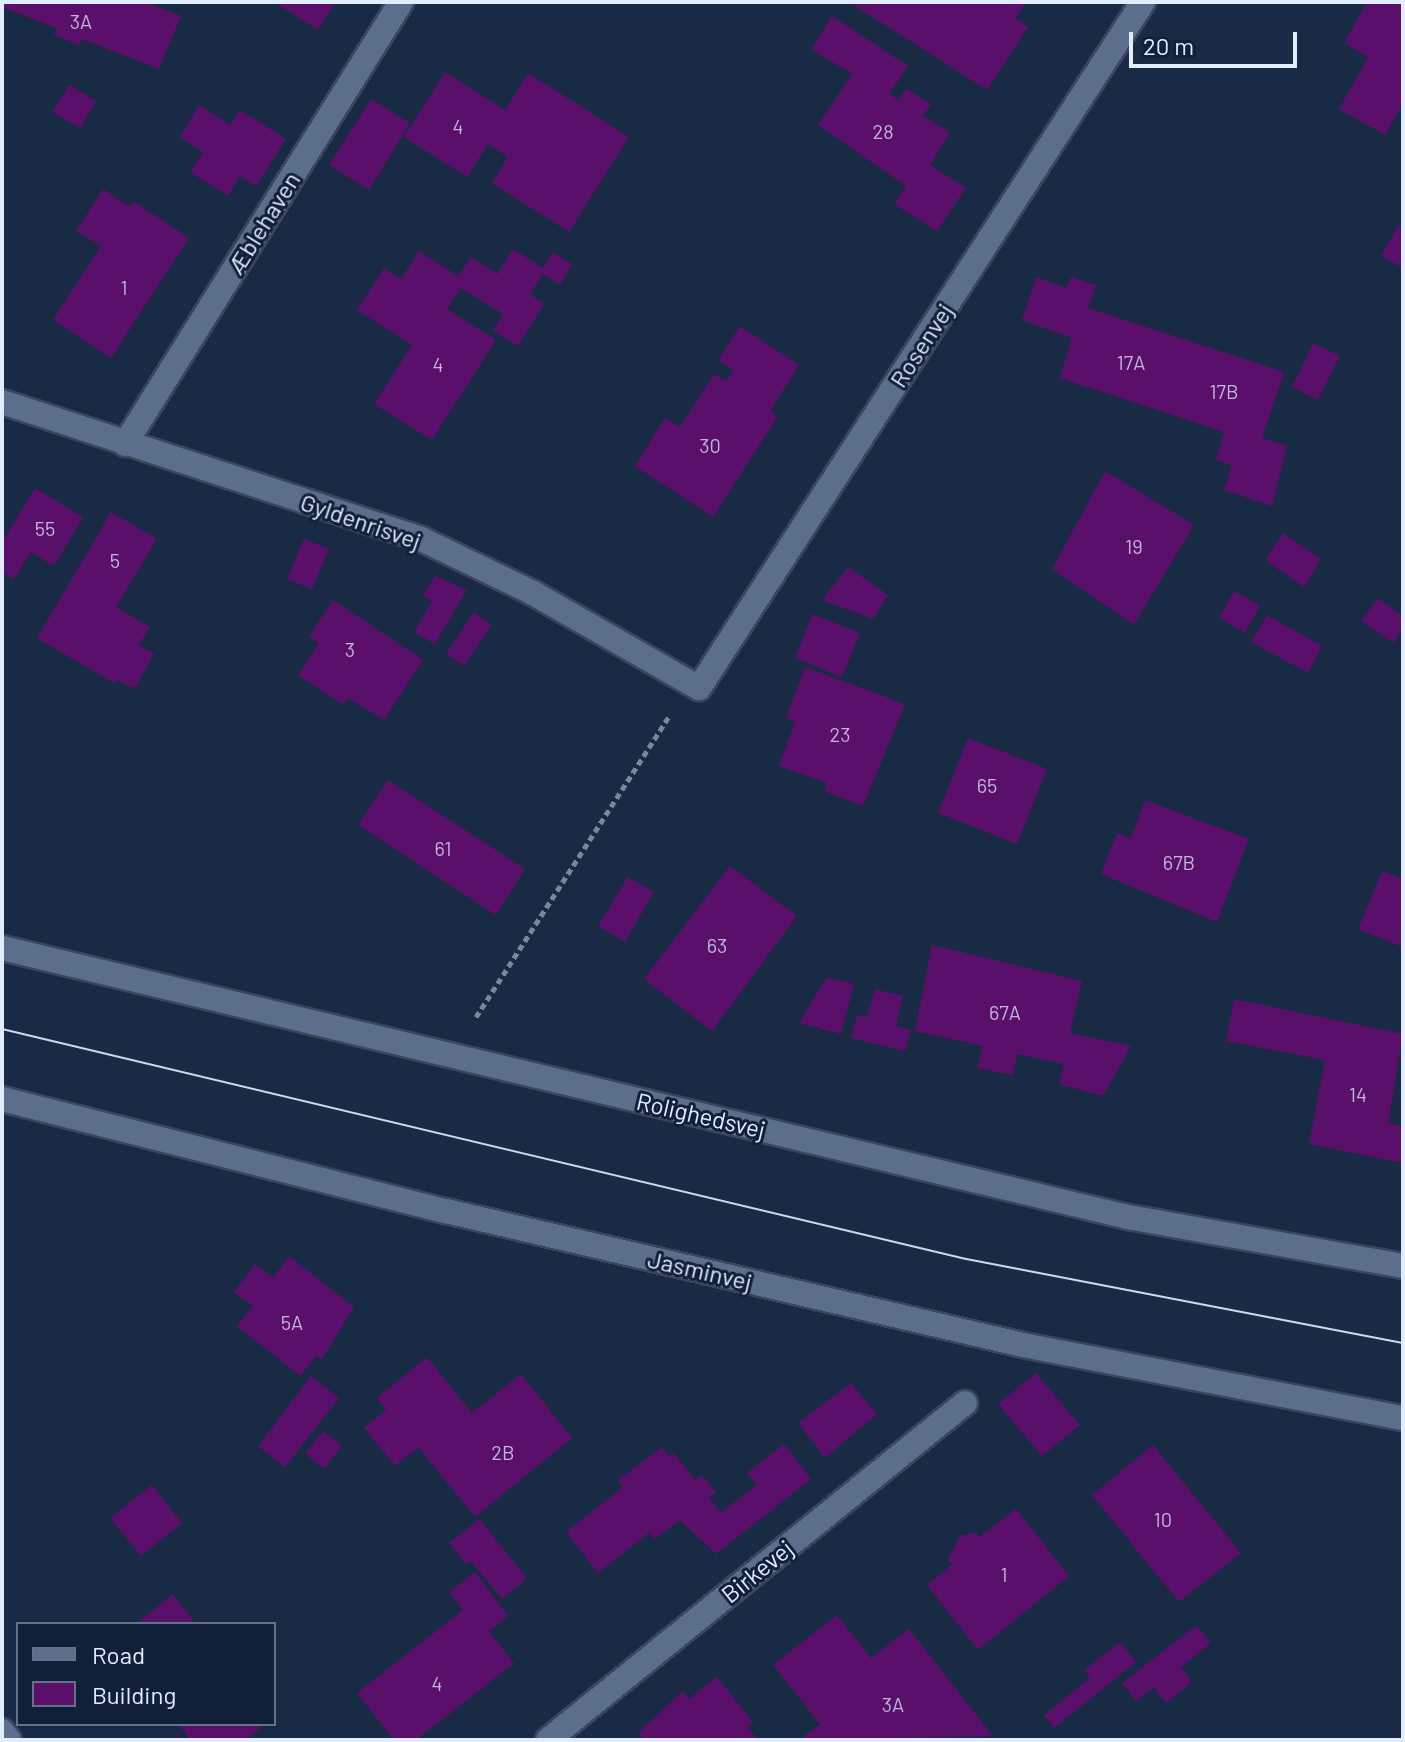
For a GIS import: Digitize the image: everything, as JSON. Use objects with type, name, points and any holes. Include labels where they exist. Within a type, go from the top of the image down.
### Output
[{"type":"street","name":"Æblehaven","points":[[125,444],[401,2]]},
{"type":"street","name":"Rosenvej","points":[[699,688],[1143,2]]},
{"type":"street","name":"Gyldenrisvej","points":[[2,402],[421,539],[533,593],[699,688]]},
{"type":"street","name":"Rolighedsvej","points":[[2,948],[1128,1217],[1403,1266]]},
{"type":"street","name":"Jasminvej","points":[[2,1099],[446,1211],[1023,1345],[1403,1418]]},
{"type":"street","name":"Birkevej","points":[[548,1740],[965,1403]]},
{"type":"street","points":[[2,1731],[9,1740]]},
{"type":"path","points":[[452,1055],[668,717],[699,688]]},
{"type":"building","points":[[2,2],[145,2],[181,16],[159,69],[82,39],[79,45],[54,35],[57,28],[2,7]]},
{"type":"building","points":[[274,2],[335,2],[318,30]]},
{"type":"building","points":[[849,2],[1026,2],[1015,18],[1028,27],[987,90]]},
{"type":"building","points":[[1367,2],[1403,2],[1403,104],[1385,135],[1339,109],[1368,57],[1344,43]]},
{"type":"building","points":[[832,16],[908,66],[889,94],[899,100],[906,88],[931,104],[923,116],[950,133],[930,165],[966,188],[937,231],[894,204],[906,186],[818,125],[852,74],[811,49]]},
{"type":"building","points":[[445,72],[505,110],[528,73],[629,137],[569,232],[492,183],[508,157],[488,144],[467,177],[404,137]]},
{"type":"building","points":[[69,85],[96,101],[80,128],[52,112]]},
{"type":"building","points":[[371,99],[410,123],[369,190],[329,165]]},
{"type":"building","points":[[199,105],[230,125],[240,110],[286,139],[256,186],[240,176],[228,196],[190,172],[203,152],[180,137]]},
{"type":"building","points":[[103,189],[130,207],[133,201],[189,238],[111,358],[53,320],[101,246],[76,231]]},
{"type":"building","points":[[1398,226],[1403,229],[1403,268],[1381,256]]},
{"type":"building","points":[[513,249],[543,268],[553,252],[572,264],[560,285],[543,274],[530,294],[544,304],[518,346],[493,331],[503,314],[461,288],[447,309],[496,340],[432,440],[374,404],[412,345],[357,310],[384,268],[401,279],[419,251],[458,276],[471,257],[497,274]]},
{"type":"building","points":[[1036,277],[1066,288],[1071,277],[1096,285],[1088,308],[1284,372],[1262,438],[1287,446],[1272,506],[1224,490],[1232,465],[1216,460],[1224,432],[1060,378],[1072,338],[1022,320]]},
{"type":"building","points":[[740,326],[799,365],[770,411],[778,416],[713,517],[635,466],[665,418],[680,427],[714,374],[726,381],[733,370],[718,360]]},
{"type":"building","points":[[1313,343],[1340,356],[1318,400],[1292,387]]},
{"type":"building","points":[[1105,471],[1194,525],[1134,625],[1052,569]]},
{"type":"building","points":[[35,488],[83,517],[54,566],[31,552],[14,579],[2,572],[2,542]]},
{"type":"building","points":[[111,512],[157,539],[116,607],[150,627],[139,645],[154,654],[134,689],[117,679],[114,683],[37,638]]},
{"type":"building","points":[[1283,533],[1321,559],[1304,587],[1265,560]]},
{"type":"building","points":[[304,539],[329,549],[312,589],[287,579]]},
{"type":"building","points":[[848,567],[888,595],[873,619],[822,600]]},
{"type":"building","points":[[435,576],[467,590],[435,644],[414,632],[432,601],[423,595]]},
{"type":"building","points":[[1234,591],[1260,606],[1245,633],[1219,618]]},
{"type":"building","points":[[1378,598],[1403,616],[1403,628],[1393,643],[1361,621]]},
{"type":"building","points":[[333,600],[423,660],[384,720],[348,698],[343,705],[298,675],[319,643],[309,636]]},
{"type":"building","points":[[474,612],[492,625],[464,666],[446,654]]},
{"type":"building","points":[[812,614],[860,633],[842,677],[795,658]]},
{"type":"building","points":[[1267,615],[1322,646],[1308,673],[1251,642]]},
{"type":"building","points":[[805,667],[905,704],[863,806],[824,791],[827,783],[779,766],[795,722],[786,718]]},
{"type":"building","points":[[968,738],[1047,769],[1017,844],[938,813]]},
{"type":"building","points":[[388,780],[525,869],[496,915],[358,825]]},
{"type":"building","points":[[1145,800],[1249,839],[1217,922],[1101,874],[1117,833],[1131,838]]},
{"type":"building","points":[[730,866],[797,916],[712,1031],[644,979]]},
{"type":"building","points":[[1382,871],[1403,879],[1403,947],[1358,929]]},
{"type":"building","points":[[628,877],[654,892],[625,942],[598,926]]},
{"type":"building","points":[[932,945],[1082,981],[1070,1033],[1131,1046],[1103,1096],[1059,1084],[1064,1064],[1017,1054],[1013,1075],[977,1068],[983,1046],[915,1031]]},
{"type":"building","points":[[827,977],[854,984],[841,1034],[799,1023]]},
{"type":"building","points":[[875,989],[903,996],[896,1026],[911,1030],[905,1051],[851,1038],[857,1015],[867,1017]]},
{"type":"building","points":[[1234,999],[1403,1034],[1388,1123],[1403,1126],[1403,1163],[1309,1144],[1325,1060],[1226,1041]]},
{"type":"building","points":[[289,1256],[354,1307],[322,1359],[316,1356],[300,1376],[237,1326],[253,1306],[234,1292],[255,1264],[273,1278]]},
{"type":"building","points":[[427,1357],[472,1413],[521,1374],[572,1438],[475,1517],[418,1447],[395,1466],[364,1428],[386,1410],[377,1398]]},
{"type":"building","points":[[1036,1373],[1080,1425],[1042,1456],[998,1404]]},
{"type":"building","points":[[311,1376],[339,1398],[285,1467],[258,1446]]},
{"type":"building","points":[[851,1383],[877,1414],[825,1458],[798,1423]]},
{"type":"building","points":[[323,1431],[342,1446],[324,1469],[305,1453]]},
{"type":"building","points":[[784,1444],[811,1479],[716,1554],[680,1520],[655,1539],[650,1532],[598,1573],[566,1532],[623,1487],[618,1480],[662,1447],[669,1457],[674,1453],[695,1480],[702,1475],[716,1492],[709,1497],[721,1513],[757,1484],[747,1473]]},
{"type":"building","points":[[1153,1445],[1241,1553],[1179,1602],[1092,1495]]},
{"type":"building","points":[[152,1485],[182,1523],[141,1556],[110,1518]]},
{"type":"building","points":[[1016,1509],[1069,1576],[978,1650],[927,1585],[952,1565],[948,1560],[960,1536],[975,1532],[979,1537]]},
{"type":"building","points":[[479,1519],[527,1578],[502,1599],[470,1560],[466,1564],[449,1543]]},
{"type":"building","points":[[475,1572],[508,1616],[489,1631],[514,1663],[416,1740],[394,1740],[357,1693],[463,1610],[449,1592]]},
{"type":"building","points":[[173,1594],[194,1622],[138,1622]]},
{"type":"building","points":[[837,1615],[871,1658],[909,1629],[993,1736],[799,1740],[820,1724],[773,1665]]},
{"type":"building","points":[[1197,1625],[1211,1643],[1181,1667],[1192,1682],[1166,1703],[1154,1687],[1136,1701],[1122,1683]]},
{"type":"building","points":[[1120,1642],[1136,1662],[1054,1728],[1044,1715],[1090,1678],[1084,1670]]},
{"type":"building","points":[[717,1677],[753,1722],[747,1727],[758,1740],[644,1740],[638,1733],[683,1691],[689,1699]]},
{"type":"building","points":[[180,1726],[262,1726],[245,1740],[191,1740]]},
{"type":"tram line","points":[[2,1029],[966,1259],[1403,1343]]}]
